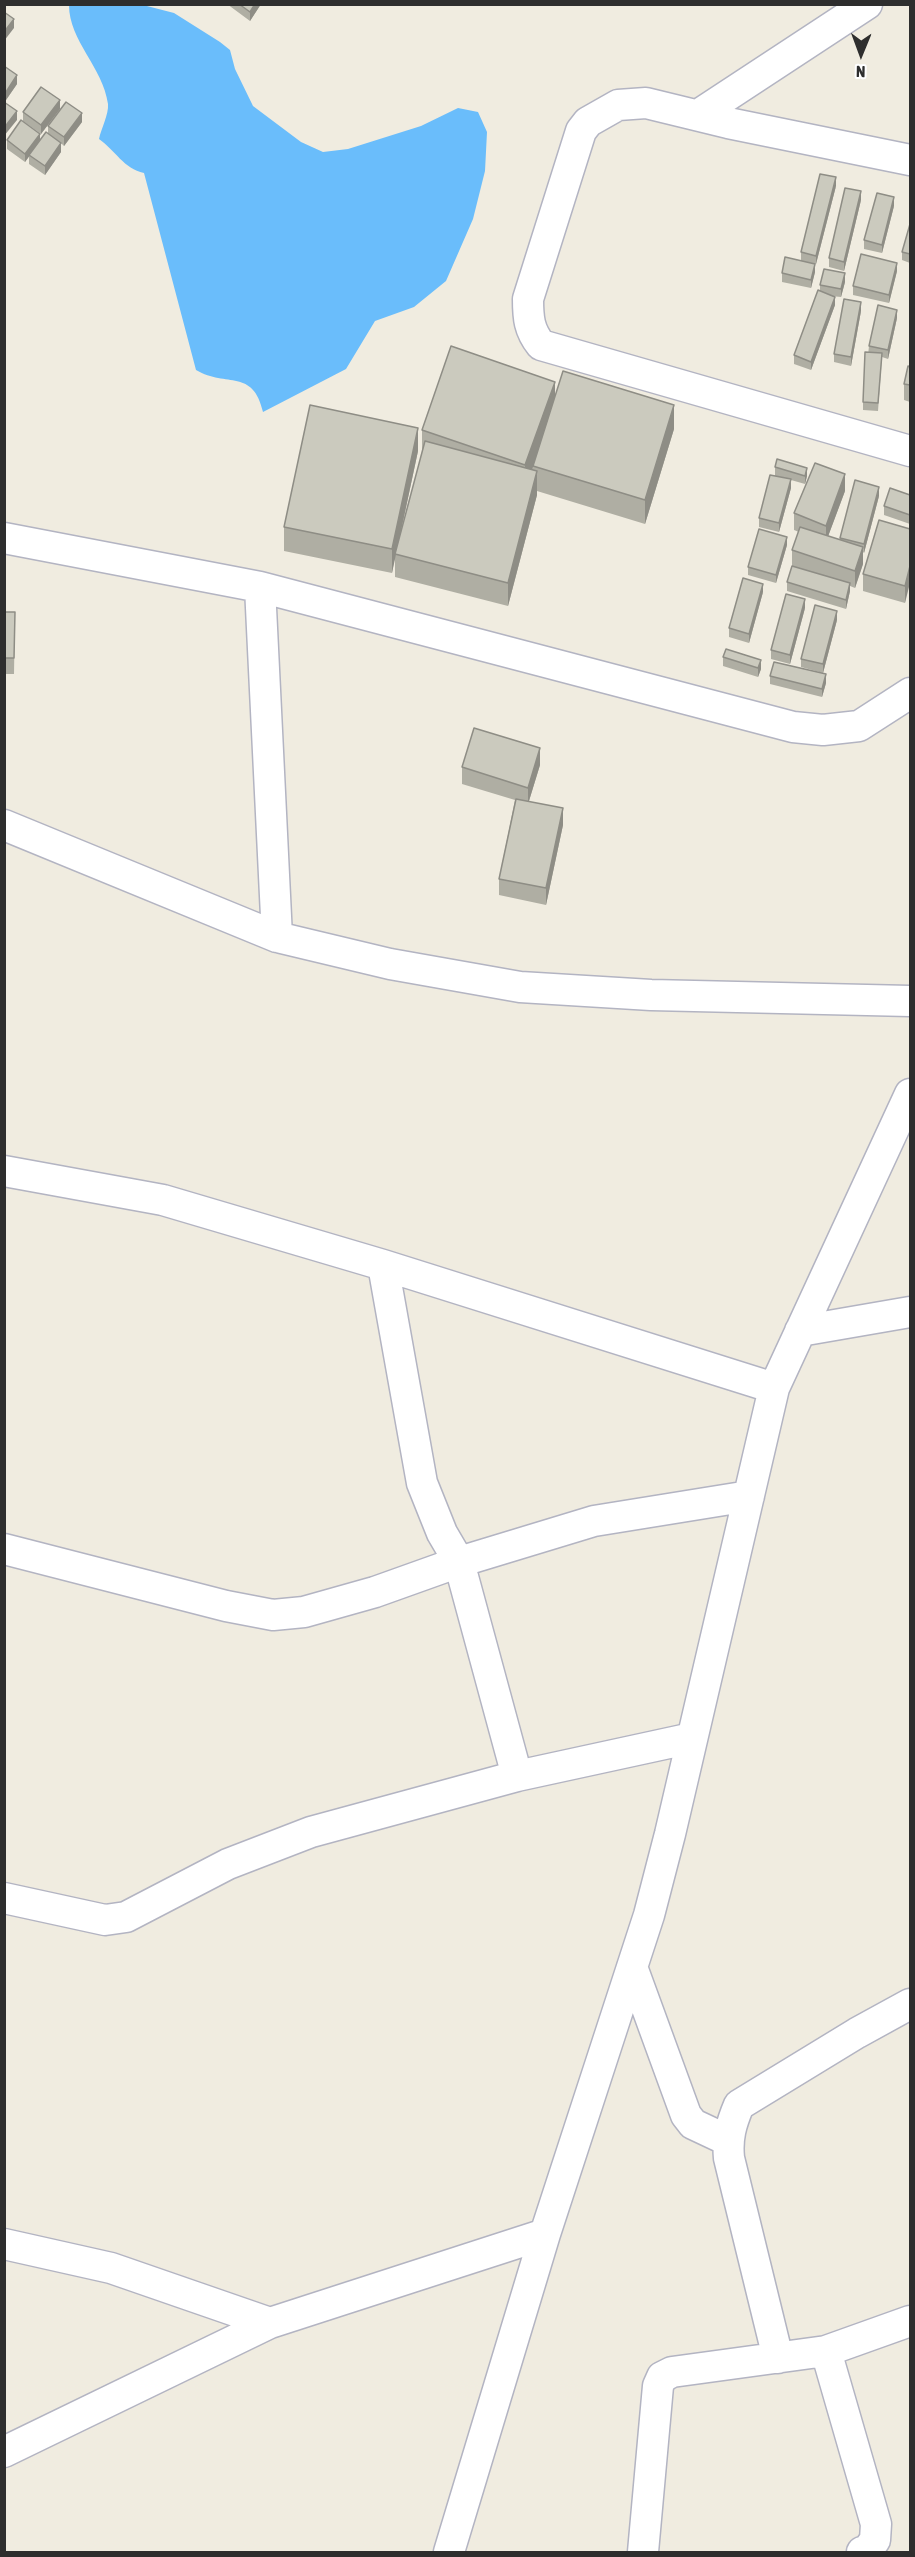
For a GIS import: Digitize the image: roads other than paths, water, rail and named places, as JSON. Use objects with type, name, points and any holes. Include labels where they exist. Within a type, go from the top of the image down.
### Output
[{"type":"street","points":[[698,115],[867,4]]},
{"type":"street","points":[[910,160],[645,103],[618,105],[588,122],[581,131],[528,299],[528,322],[533,335],[541,345],[910,451]]},
{"type":"street","points":[[4,538],[260,587],[793,727],[823,730],[860,726],[910,693]]},
{"type":"street","points":[[260,587],[277,937]]},
{"type":"street","points":[[4,825],[277,937],[390,964],[520,987],[651,995],[910,1001]]},
{"type":"street","points":[[449,2553],[545,2234],[632,1967],[659,1875],[774,1388],[910,1094]]},
{"type":"street","points":[[4,1171],[163,1200],[383,1265],[774,1388]]},
{"type":"street","points":[[383,1265],[422,1483],[442,1533],[459,1562],[517,1776]]},
{"type":"street","points":[[800,1331],[910,1312]]},
{"type":"street","points":[[4,1549],[226,1606],[273,1615],[304,1612],[375,1592],[459,1562],[594,1521],[749,1496]]},
{"type":"street","points":[[4,1899],[105,1920],[126,1917],[228,1864],[311,1832],[517,1776],[692,1738]]},
{"type":"street","points":[[632,1967],[686,2115],[693,2124],[727,2140]]},
{"type":"street","points":[[778,2358],[729,2158],[727,2140],[730,2124],[739,2105],[857,2033],[910,2004]]},
{"type":"street","points":[[4,2452],[270,2323],[545,2234]]},
{"type":"street","points":[[4,2244],[111,2268],[270,2323]]},
{"type":"street","points":[[643,2553],[658,2386],[662,2377],[672,2372],[826,2351],[910,2321]]},
{"type":"street","points":[[826,2351],[876,2524],[875,2540],[867,2551],[862,2553]]},
{"type":"water","points":[[69,5],[143,5],[174,13],[230,50],[235,69],[253,106],[301,142],[323,152],[348,149],[421,126],[458,108],[478,112],[487,132],[485,171],[473,219],[446,281],[414,307],[375,321],[346,369],[263,412],[259,398],[246,384],[207,375],[196,370],[144,173],[131,168],[99,139],[108,104],[100,78],[74,30]]}]
